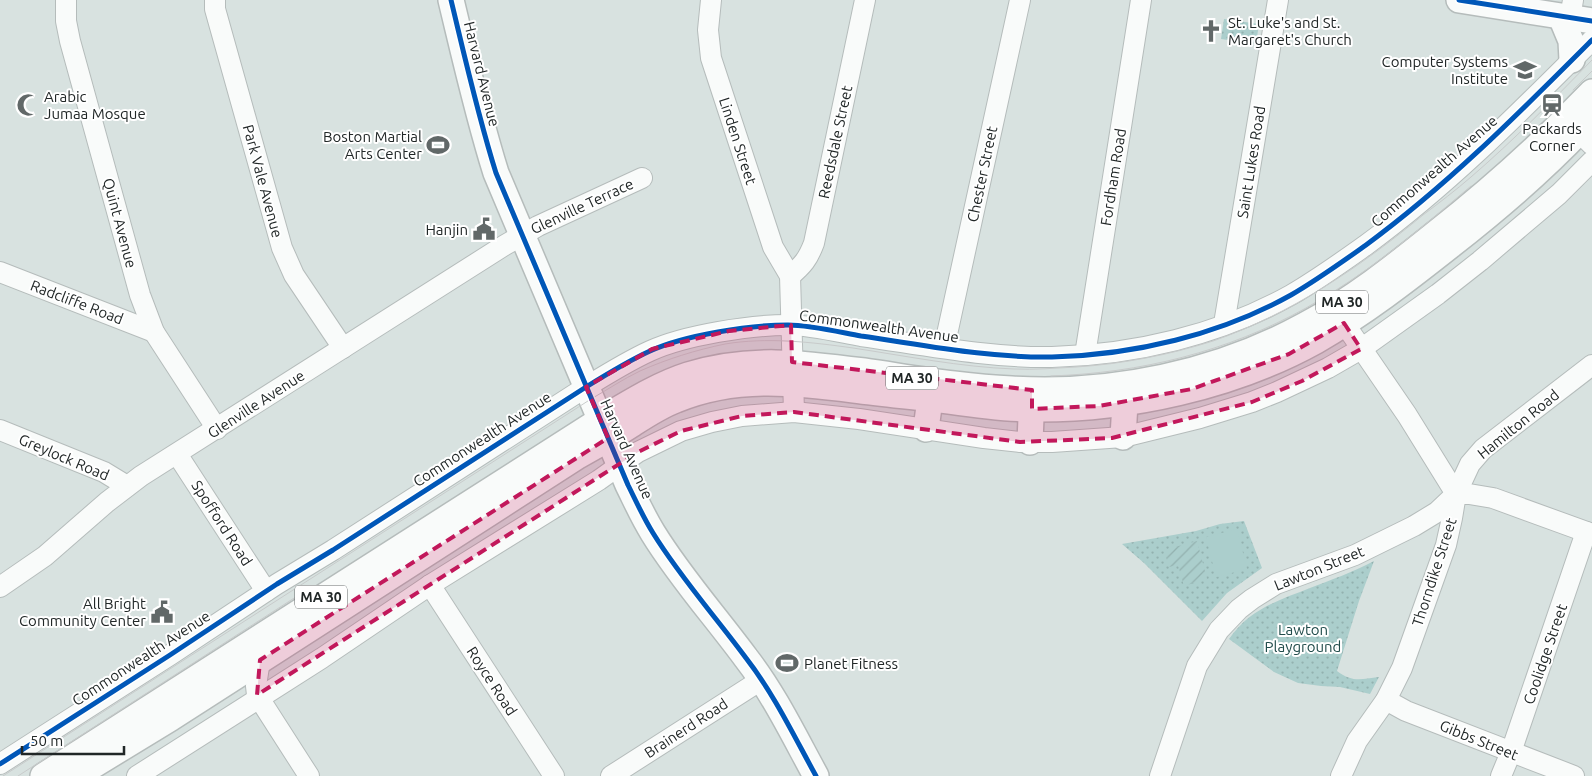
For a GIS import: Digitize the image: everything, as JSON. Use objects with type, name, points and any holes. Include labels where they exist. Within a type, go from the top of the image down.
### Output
[{"type":"main road","name":"Harvard Avenue","points":[[451,0],[484,134],[496,173],[619,465],[652,532],[761,680],[781,711],[812,769]]},
{"type":"main road","points":[[1459,0],[1574,14],[1570,36],[1572,60]]},
{"type":"main road","name":"MA 30","points":[[58,774],[260,660],[604,429],[656,388],[686,376],[720,367],[775,362],[793,373],[930,399],[1010,408],[1054,390],[1097,388],[1163,377],[1195,369],[1266,344],[1305,325],[1368,285],[1449,223],[1525,158],[1592,92]]},
{"type":"main road","name":"MA 30","points":[[793,373],[963,385],[1076,408],[1167,396],[1241,374],[1314,342],[1406,280],[1461,238],[1588,132]]},
{"type":"main road","points":[[926,429],[930,399]]},
{"type":"main road","points":[[1030,442],[1032,400]]},
{"type":"main road","points":[[1123,437],[1124,403]]},
{"type":"main road","name":"MA 30","points":[[58,774],[604,429]]},
{"type":"street","name":"Quint Avenue","points":[[66,0],[66,21],[72,48],[140,295],[154,332],[217,429]]},
{"type":"street","name":"Park Vale Avenue","points":[[215,0],[215,9],[282,248],[294,275],[343,348]]},
{"type":"street","name":"Linden Street","points":[[711,0],[708,30],[711,58],[773,248],[790,276]]},
{"type":"street","name":"Reedsdale Street","points":[[790,276],[810,256],[814,243],[865,0]]},
{"type":"street","name":"Chester Street","points":[[944,348],[1020,0]]},
{"type":"street","name":"Fordham Road","points":[[1085,355],[1141,0]]},
{"type":"street","name":"Saint Lukes Road","points":[[1224,324],[1278,0]]},
{"type":"street","name":"Commonwealth Avenue","points":[[0,764],[266,591],[619,366],[652,350],[686,339],[729,331],[791,325],[944,348],[1033,357],[1085,355],[1134,349],[1156,344],[1224,324],[1267,306],[1302,288],[1341,262],[1422,202],[1480,150],[1592,40]]},
{"type":"street","points":[[137,776],[322,658],[430,585],[599,480],[638,452],[682,431],[742,416],[794,412],[859,419],[984,438],[1030,442],[1061,442],[1123,437],[1200,418],[1252,402],[1311,377],[1361,349],[1438,294],[1480,261],[1558,194],[1592,161]]},
{"type":"street","name":"Glenville Terrace","points":[[522,235],[642,178]]},
{"type":"street","name":"Glenville Avenue","points":[[0,587],[45,556],[127,486],[522,235]]},
{"type":"street","name":"Radcliffe Road","points":[[0,272],[154,332]]},
{"type":"street","points":[[790,276],[794,412]]},
{"type":"street","points":[[1344,323],[1407,416],[1456,494],[1493,498],[1589,533]]},
{"type":"street","name":"Hamilton Road","points":[[1456,494],[1470,464],[1483,449],[1592,364]]},
{"type":"street","name":"Greylock Road","points":[[0,430],[104,472],[127,486]]},
{"type":"street","name":"Spofford Road","points":[[177,454],[266,591]]},
{"type":"street","name":"Thorndike Street","points":[[1341,776],[1357,741],[1386,700],[1402,668],[1446,545],[1456,494]]},
{"type":"street","name":"Lawton Street","points":[[1160,776],[1197,666],[1219,630],[1239,609],[1276,584],[1355,555],[1414,526],[1437,512],[1456,494]]},
{"type":"street","name":"Coolidge Street","points":[[1501,776],[1589,533]]},
{"type":"street","name":"Royce Road","points":[[430,585],[554,776]]},
{"type":"street","points":[[260,660],[256,686],[259,698],[309,776]]},
{"type":"street","name":"Brainerd Road","points":[[611,776],[631,770],[761,680]]},
{"type":"street","name":"Gibbs Street","points":[[1386,700],[1406,711],[1574,776]]},
{"type":"highlighted area","points":[[1344,323],[1361,349],[1302,381],[1252,402],[1112,438],[1020,442],[794,412],[742,416],[681,431],[638,452],[257,695],[260,660],[608,438],[586,387],[652,349],[729,331],[791,325],[792,362],[1032,390],[1032,409],[1099,406],[1192,389],[1289,354]]},
{"type":"green space","points":[[1224,19],[1259,24],[1256,44],[1221,39]]},
{"type":"green space","name":"Lawton Playground","points":[[1244,521],[1262,568],[1227,593],[1202,621],[1144,563],[1122,544],[1196,531],[1220,524]]},
{"type":"green space","points":[[1237,529],[1247,569],[1216,577],[1206,537]]},
{"type":"green space","points":[[1197,541],[1207,579],[1184,586],[1178,565],[1169,567],[1164,550]]},
{"type":"green space","name":"Lawton Playground","points":[[1374,561],[1337,671],[1353,679],[1379,677],[1370,694],[1340,687],[1298,683],[1274,672],[1229,639],[1246,620],[1265,607]]},
{"type":"tram line","points":[[3,776],[591,399],[640,371],[703,349],[725,344],[757,341],[821,344],[953,364],[1030,369],[1093,366],[1128,361],[1162,355],[1213,341],[1242,330],[1297,303],[1375,253],[1487,163],[1533,120],[1592,60]]},
{"type":"tram line","points":[[1573,90],[1592,71]]},
{"type":"tram line","points":[[1051,376],[1084,374],[1150,365],[1214,348],[1276,323],[1306,308],[1350,281],[1412,235],[1471,186]]},
{"type":"tram line","points":[[18,776],[302,593]]},
{"type":"cycle path","points":[[451,0],[496,173],[628,485],[663,549],[766,686],[816,776]]},
{"type":"cycle path","points":[[1459,0],[1592,21]]},
{"type":"cycle path","points":[[0,764],[277,584],[586,387],[634,359],[664,345],[718,332],[773,325],[797,325],[932,347],[980,353],[1052,357],[1114,352],[1145,347],[1205,332],[1263,309],[1320,277],[1397,222],[1483,147],[1592,40]]},
{"type":"place","name":"St. Luke's and St. Margaret's Church","points":[[1211,31]]},
{"type":"place","name":"Computer Systems Institute","points":[[1525,70]]},
{"type":"place","name":"Arabic Jumaa Mosque","points":[[28,105]]},
{"type":"place","name":"Packards Corner","points":[[1552,105]]},
{"type":"place","name":"Boston Martial Arts Center","points":[[438,145]]},
{"type":"place","name":"Hanjin","points":[[484,229]]},
{"type":"place","name":"All Bright Community Center","points":[[162,612]]},
{"type":"place","name":"Planet Fitness","points":[[787,663]]}]
